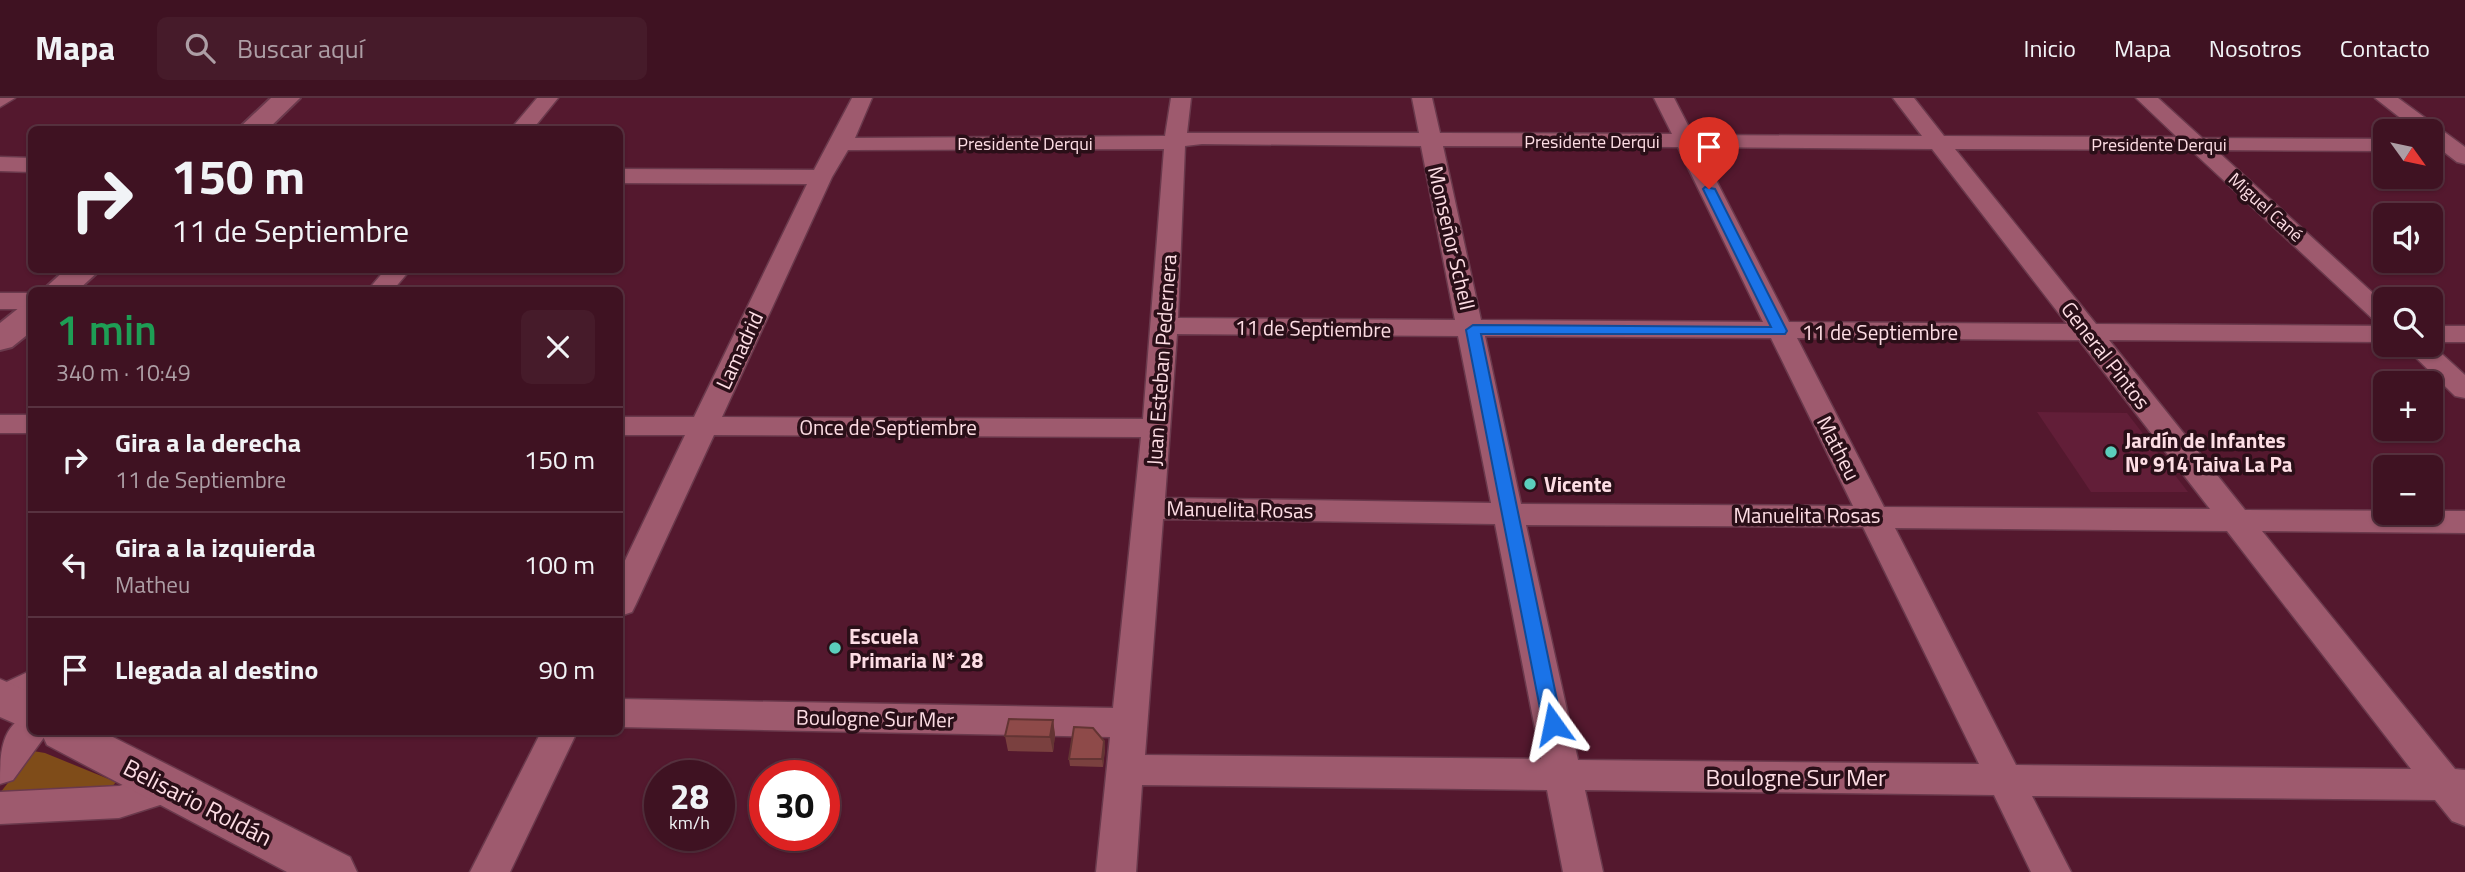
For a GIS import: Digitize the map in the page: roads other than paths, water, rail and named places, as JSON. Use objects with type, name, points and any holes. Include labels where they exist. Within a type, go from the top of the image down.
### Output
[{"type":"main road","points":[[255,126],[287,98]]},
{"type":"main road","points":[[63,287],[80,273]]},
{"type":"main road","points":[[0,340],[28,317]]},
{"type":"street","points":[[0,101],[5,98]]},
{"type":"street","points":[[524,126],[548,98]]},
{"type":"street","name":"Lamadrid","points":[[623,598],[821,177],[841,144],[862,98]]},
{"type":"street","name":"Juan Esteban Pedernera","points":[[1116,872],[1128,770],[1165,326],[1175,142],[1181,98]]},
{"type":"street","name":"Monseñor Schell","points":[[1422,98],[1473,330],[1508,514],[1583,872]]},
{"type":"street","name":"Matheu","points":[[1664,98],[2051,872]]},
{"type":"street","name":"General Pintos","points":[[1903,98],[2236,519],[2459,793]]},
{"type":"street","name":"Miguel Cané","points":[[2146,98],[2373,306]]},
{"type":"street","points":[[2385,98],[2413,119]]},
{"type":"street","name":"Presidente Derqui","points":[[841,144],[1175,142],[1202,138],[2373,145]]},
{"type":"street","points":[[0,164],[28,165]]},
{"type":"street","points":[[623,176],[821,177]]},
{"type":"street","points":[[383,287],[395,273]]},
{"type":"street","points":[[0,301],[28,301]]},
{"type":"street","name":"11 de Septiembre","points":[[1165,326],[2373,334]]},
{"type":"street","points":[[2443,334],[2465,334]]},
{"type":"street","points":[[2429,357],[2465,390]]},
{"type":"street","points":[[0,424],[28,424]]},
{"type":"street","name":"Once de Septiembre","points":[[623,426],[1156,428]]},
{"type":"street","name":"Manuelita Rosas","points":[[1149,508],[1508,514],[2465,522]]},
{"type":"street","points":[[0,769],[20,704]]},
{"type":"street","name":"Boulogne Sur Mer","points":[[623,713],[1131,723]]},
{"type":"street","name":"Belisario Roldán","points":[[70,735],[333,872]]},
{"type":"street","points":[[491,872],[558,735]]},
{"type":"street","name":"Boulogne Sur Mer","points":[[1128,770],[2005,779],[2459,793]]},
{"type":"street","points":[[0,808],[119,802],[169,787]]},
{"type":"place","name":"Jardín de Infantes Nº 914 Taiva La Pa","points":[[2111,452]]},
{"type":"place","name":"Vicente","points":[[1530,484]]},
{"type":"place","name":"Escuela Primaria N* 28","points":[[835,648]]}]
